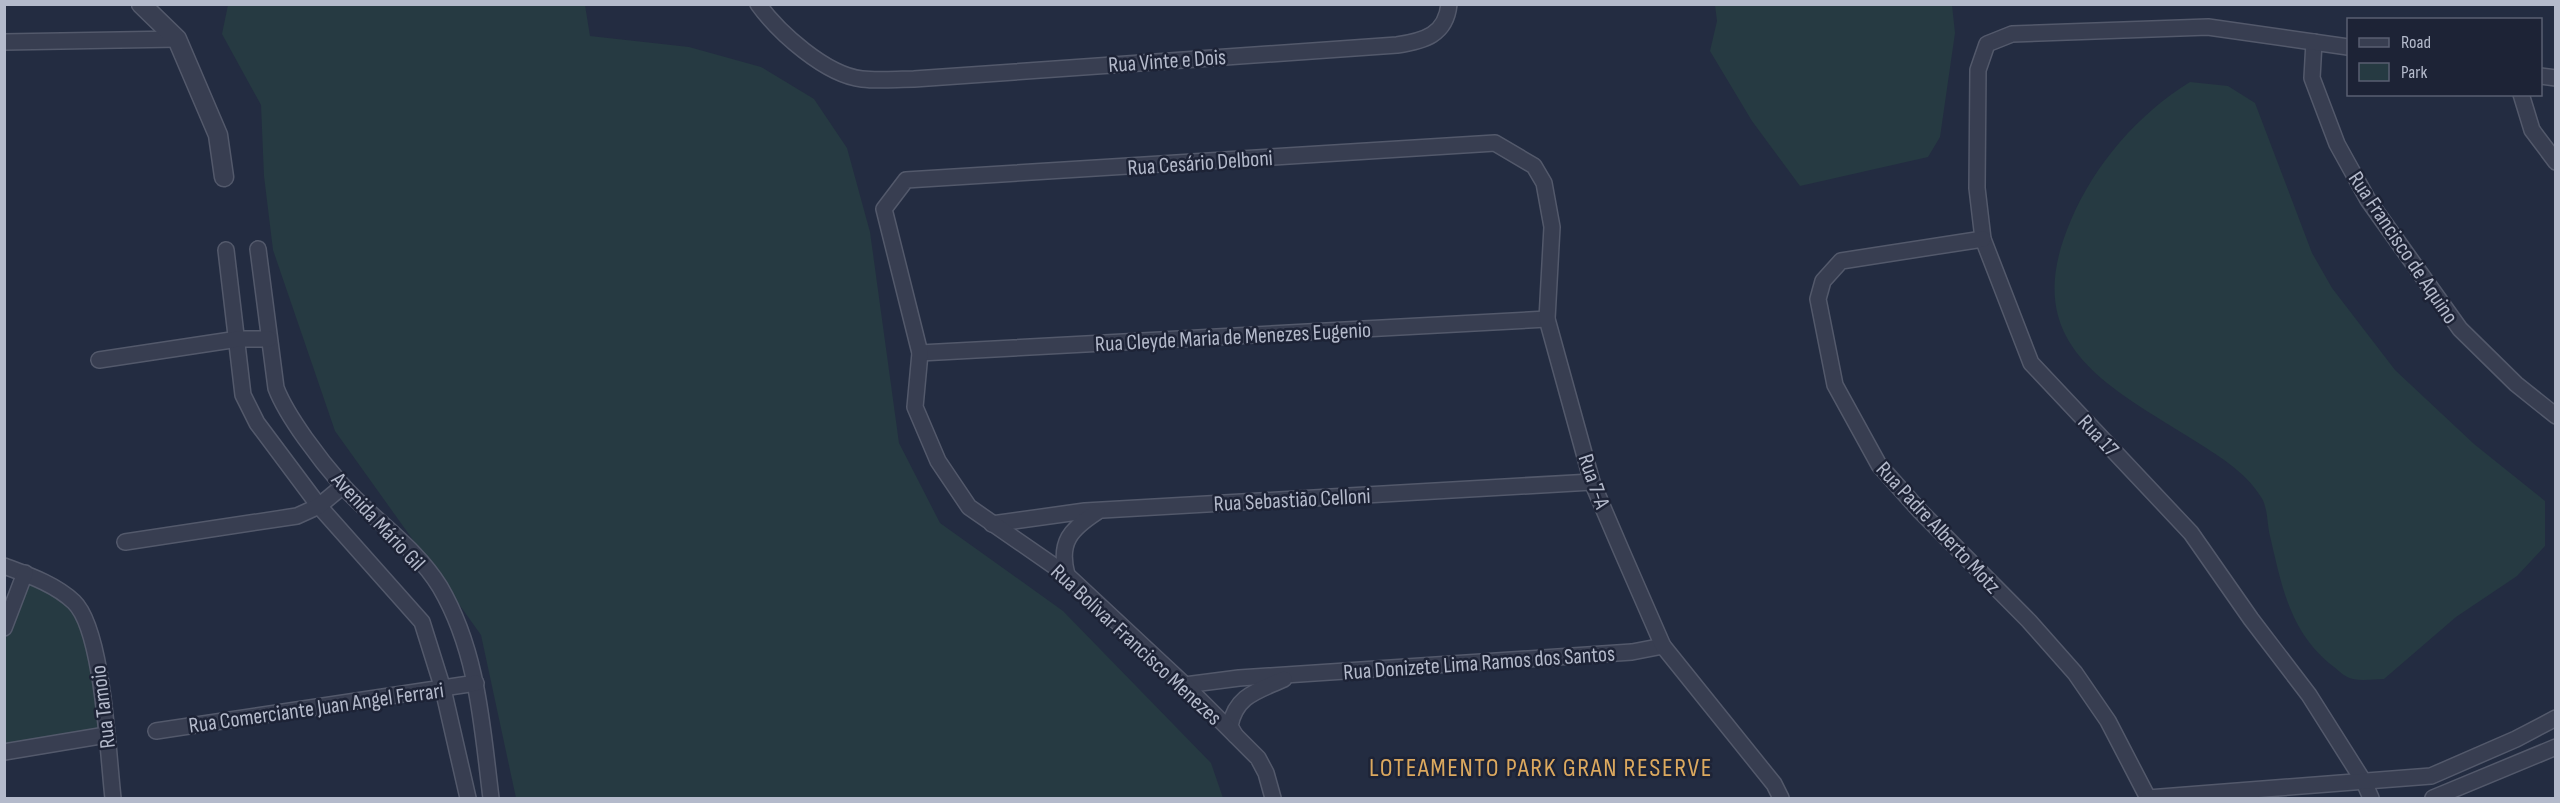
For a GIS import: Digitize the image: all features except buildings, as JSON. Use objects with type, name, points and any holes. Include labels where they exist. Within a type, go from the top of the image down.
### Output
[{"type":"street","points":[[141,4],[177,39],[218,135],[224,177]]},
{"type":"street","name":"Rua Vinte e Dois","points":[[758,4],[769,20],[818,60],[847,76],[863,80],[914,79],[1397,45],[1417,42],[1439,31],[1448,16],[1449,4]]},
{"type":"street","name":"Rua 17","points":[[2314,42],[2208,27],[2012,34],[1987,44],[1978,70],[1977,188],[1983,239],[2031,363],[2192,533],[2245,610],[2309,695],[2364,782],[2371,798]]},
{"type":"street","points":[[4,42],[177,39]]},
{"type":"street","points":[[2314,42],[2347,47]]},
{"type":"street","name":"Rua Francisco de Aquino","points":[[2314,42],[2312,78],[2337,144],[2368,200],[2460,329],[2516,384],[2556,416]]},
{"type":"street","points":[[2522,96],[2532,130],[2556,162]]},
{"type":"street","name":"Rua Cesário Delboni","points":[[906,180],[1495,143]]},
{"type":"street","name":"Rua 7-A","points":[[1495,143],[1534,166],[1544,183],[1552,226],[1547,319],[1592,482],[1663,646],[1774,784],[1780,798]]},
{"type":"street","name":"Rua Bolivar Francisco Menezes","points":[[906,180],[884,209],[920,353],[915,407],[938,461],[969,507],[1067,575],[1185,685],[1258,758],[1266,773],[1273,798]]},
{"type":"street","name":"Rua Padre Alberto Motz","points":[[1983,239],[1841,261],[1823,281],[1818,299],[1835,385],[1879,465],[1920,511],[2029,621],[2075,674],[2108,721],[2148,798]]},
{"type":"street","name":"Avenida Mário Gil","points":[[258,249],[276,388],[283,405],[343,486],[399,537],[439,586],[462,632],[476,683],[491,798]]},
{"type":"street","name":"Avenida Mário Gil","points":[[226,250],[243,395],[257,423],[319,506],[422,622],[443,689],[468,798]]},
{"type":"street","name":"Rua Cleyde Maria de Menezes Eugenio","points":[[920,353],[1547,319]]},
{"type":"street","points":[[99,360],[238,339],[269,339]]},
{"type":"street","name":"Rua Sebastião Celloni","points":[[992,524],[1098,511],[1592,482]]},
{"type":"street","points":[[125,542],[297,516],[319,506],[343,486]]},
{"type":"street","points":[[1067,575],[1063,561],[1064,548],[1070,535],[1078,524],[1098,511]]},
{"type":"street","points":[[4,566],[25,573],[4,628]]},
{"type":"street","name":"Rua Tamoio","points":[[25,573],[64,593],[85,616],[93,640],[113,798]]},
{"type":"street","name":"Rua Donizete Lima Ramos dos Santos","points":[[1185,685],[1295,675],[1632,652],[1663,646]]},
{"type":"street","points":[[1236,737],[1230,726],[1232,712],[1240,700],[1295,675]]},
{"type":"street","name":"Rua Comerciante Juan Angel Ferrari","points":[[156,731],[476,683]]},
{"type":"street","points":[[2148,798],[2431,776],[2516,739],[2556,718]]},
{"type":"street","points":[[4,752],[106,735]]},
{"type":"street","points":[[2516,739],[2523,760]]},
{"type":"street","points":[[2433,798],[2556,747]]},
{"type":"green space","points":[[228,5],[585,5],[590,36],[689,47],[761,67],[814,99],[847,148],[870,232],[899,443],[940,523],[1063,611],[1211,763],[1223,798],[516,798],[481,635],[335,431],[273,250],[264,176],[261,105],[222,34]]},
{"type":"green space","points":[[1715,5],[1952,5],[1955,33],[1940,137],[1928,157],[1800,186],[1752,121],[1710,51],[1717,21]]},
{"type":"green space","points":[[2190,82],[2228,86],[2255,103],[2312,253],[2332,288],[2395,370],[2474,444],[2545,501],[2545,546],[2517,576],[2456,617],[2384,679],[2361,680],[2348,677],[2319,654],[2307,639],[2290,608],[2284,591],[2263,501],[2247,479],[2221,458],[2128,398],[2100,377],[2078,354],[2062,328],[2055,298],[2057,262],[2071,220],[2081,199],[2105,160],[2120,142],[2153,109]]},
{"type":"green space","points":[[27,579],[65,600],[83,622],[101,732],[5,746],[5,641]]},
{"type":"district","name":"LOTEAMENTO PARK GRAN RESERVE","points":[[1541,767]]}]
